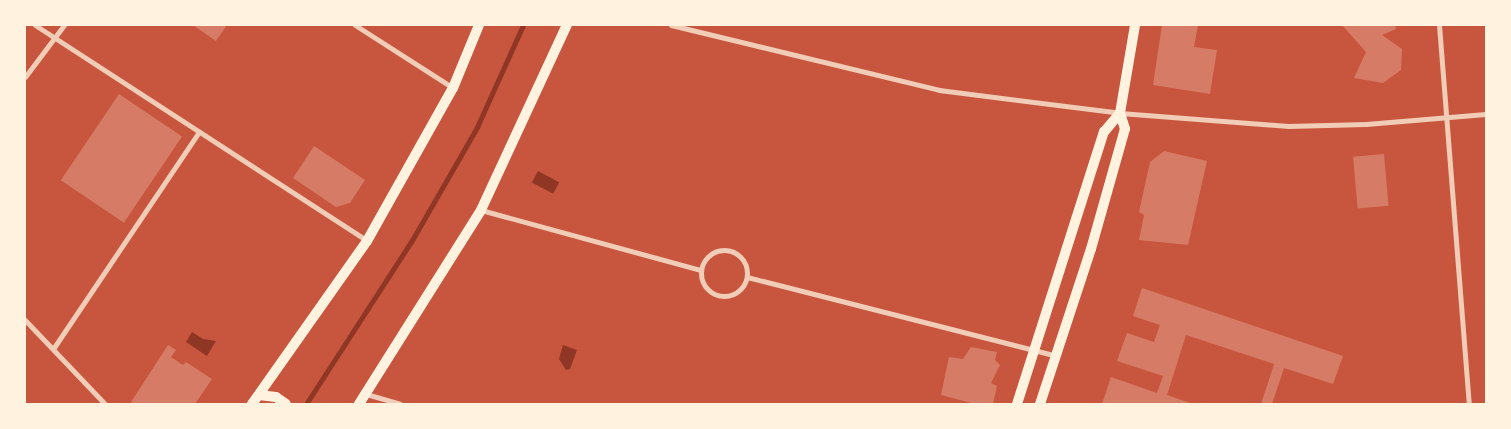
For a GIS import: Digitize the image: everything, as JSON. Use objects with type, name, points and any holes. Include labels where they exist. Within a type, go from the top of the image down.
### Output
[{"type":"main road","points":[[252,404],[271,381],[367,242],[453,88],[479,25]]},
{"type":"main road","points":[[359,404],[481,210],[568,25]]},
{"type":"main road","points":[[1040,404],[1125,129],[1120,113],[1135,25]]},
{"type":"main road","points":[[1017,404],[1104,132],[1120,113]]},
{"type":"main road","points":[[271,381],[281,401]]},
{"type":"main road","points":[[259,395],[281,401]]},
{"type":"street","points":[[35,25],[367,242]]},
{"type":"street","points":[[25,77],[64,25]]},
{"type":"street","points":[[355,25],[453,88]]},
{"type":"street","points":[[671,25],[939,90],[1120,113],[1288,126],[1486,114]]},
{"type":"street","points":[[1438,25],[1444,118],[1469,404]]},
{"type":"street","points":[[53,349],[199,132]]},
{"type":"street","points":[[481,210],[700,270]]},
{"type":"street","points":[[728,249],[745,262],[747,277],[738,292],[720,296],[705,287],[700,270],[713,252],[728,249]]},
{"type":"street","points":[[747,277],[1035,349],[1056,356]]},
{"type":"street","points":[[25,320],[105,404]]},
{"type":"street","points":[[366,394],[400,404]]},
{"type":"shaded area","points":[[538,171],[559,182],[553,194],[532,182]]},
{"type":"shaded area","points":[[192,332],[203,339],[216,341],[207,356],[186,342]]},
{"type":"shaded area","points":[[563,345],[577,350],[570,369],[566,370],[559,359]]},
{"type":"building","points":[[193,25],[227,25],[216,41]]},
{"type":"building","points":[[1162,25],[1198,25],[1194,47],[1217,50],[1210,94],[1153,85]]},
{"type":"building","points":[[1342,25],[1395,25],[1396,29],[1382,35],[1402,49],[1401,70],[1383,83],[1354,78],[1366,52]]},
{"type":"building","points":[[119,94],[182,136],[124,223],[61,180]]},
{"type":"building","points":[[314,146],[365,180],[350,203],[336,207],[293,178]]},
{"type":"building","points":[[1164,151],[1207,161],[1188,245],[1139,240],[1144,215],[1139,212],[1150,162]]},
{"type":"building","points":[[1384,154],[1389,206],[1358,209],[1353,157]]},
{"type":"building","points":[[1142,288],[1343,356],[1333,384],[1284,368],[1272,404],[1261,404],[1274,364],[1186,335],[1167,395],[1193,404],[1102,404],[1111,377],[1157,393],[1163,376],[1117,361],[1127,333],[1154,342],[1160,325],[1133,316]]},
{"type":"building","points":[[168,345],[176,350],[171,357],[183,365],[186,362],[212,379],[195,404],[134,404],[131,402]]},
{"type":"building","points":[[971,347],[997,352],[995,360],[1000,365],[991,383],[997,386],[993,404],[975,404],[941,395],[949,357],[963,359]]},
{"type":"waterway","points":[[306,404],[411,242],[477,127],[523,25]]}]
